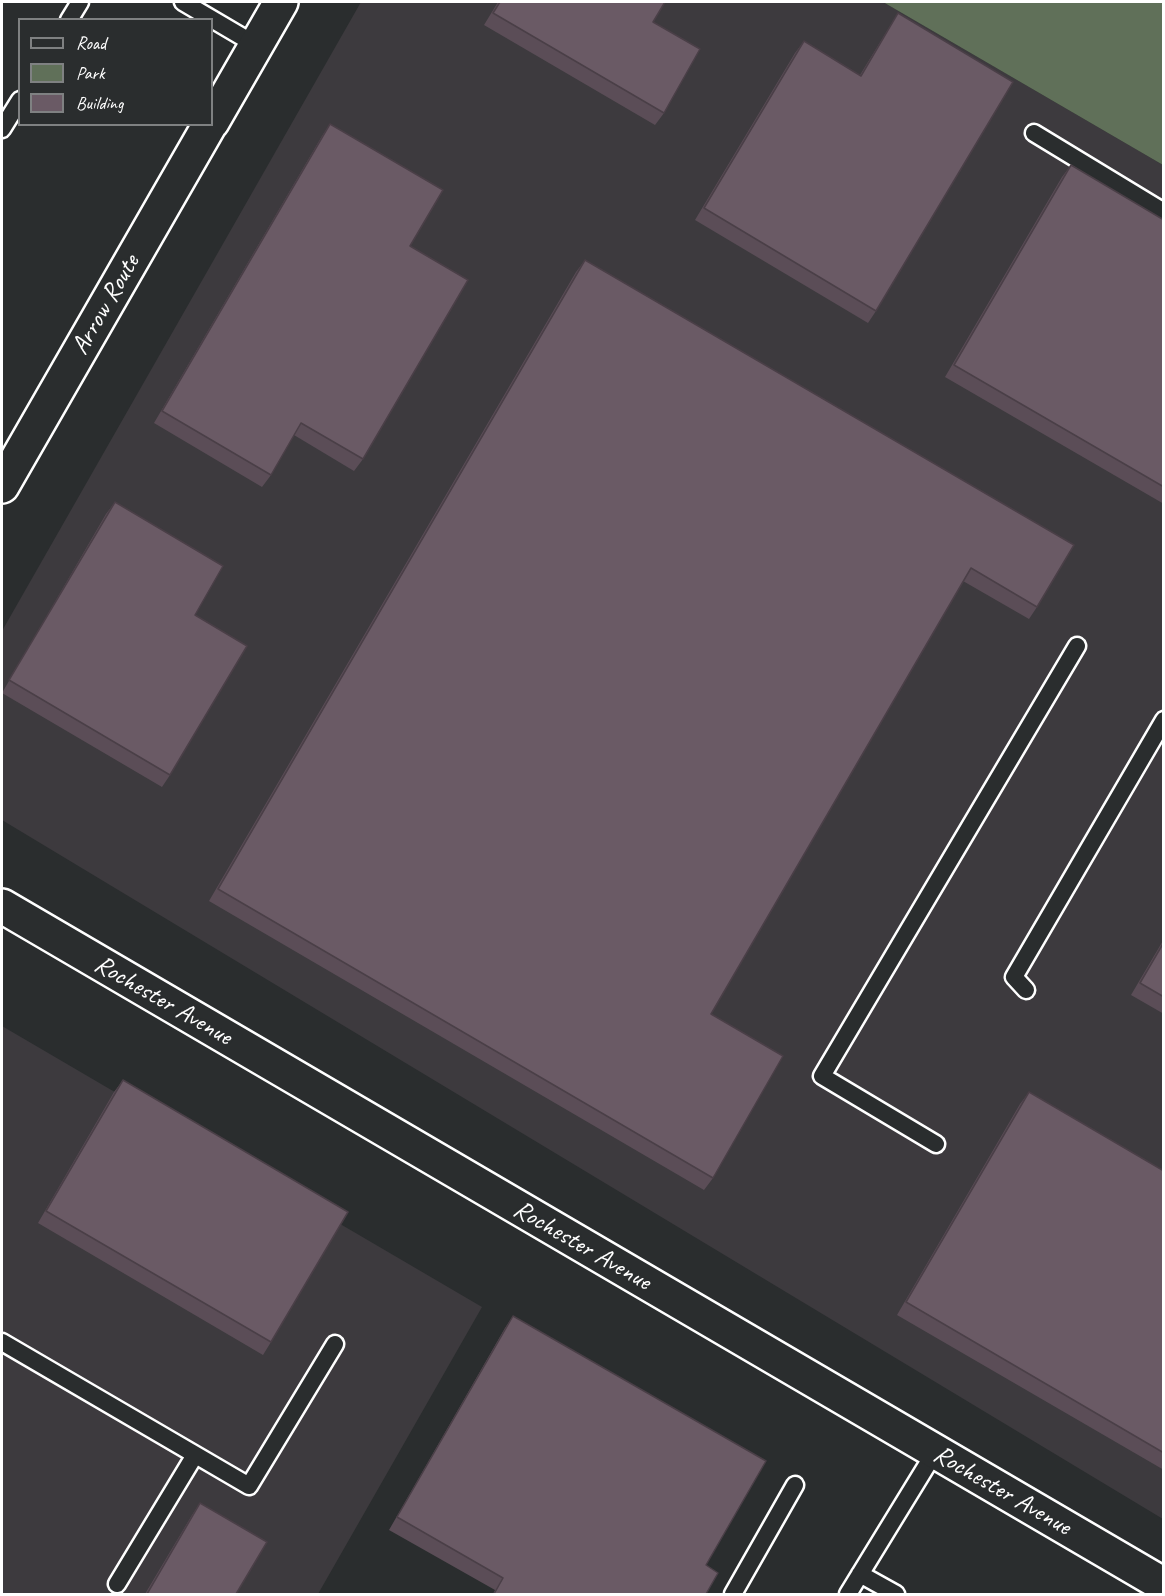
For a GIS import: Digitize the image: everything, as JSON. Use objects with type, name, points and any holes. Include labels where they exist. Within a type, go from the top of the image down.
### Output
[{"type":"main road","name":"Arrow Route","points":[[213,120],[281,2]]},
{"type":"main road","name":"Arrow Route","points":[[2,486],[209,126]]},
{"type":"main road","name":"Rochester Avenue","points":[[2,906],[1164,1585]]},
{"type":"lane","points":[[70,18],[80,2]]},
{"type":"lane","points":[[183,2],[210,18]]},
{"type":"lane","points":[[213,20],[256,45]]},
{"type":"lane","points":[[2,129],[18,103]]},
{"type":"lane","points":[[1034,133],[1164,212]]},
{"type":"lane","points":[[936,1144],[822,1076],[1077,646]]},
{"type":"lane","points":[[1026,990],[1014,977],[1164,720]]},
{"type":"lane","points":[[2,1342],[249,1486],[335,1344]]},
{"type":"lane","points":[[848,1594],[935,1452]]},
{"type":"lane","points":[[117,1584],[195,1455]]},
{"type":"lane","points":[[733,1594],[795,1485]]},
{"type":"lane","points":[[860,1574],[896,1594]]},
{"type":"shaded area","points":[[361,2],[883,2],[1163,165],[1163,1519],[2,820],[2,631]]},
{"type":"shaded area","points":[[2,1026],[482,1307],[318,1594],[2,1594]]},
{"type":"green space","points":[[883,2],[1163,2],[1163,165]]},
{"type":"building","points":[[500,2],[665,2],[653,22],[700,49],[664,113],[493,13]]},
{"type":"building","points":[[898,13],[1013,82],[876,311],[704,208],[804,41],[861,76]]},
{"type":"building","points":[[330,124],[443,190],[410,246],[468,280],[363,459],[301,423],[271,475],[162,411]]},
{"type":"building","points":[[1071,165],[1164,220],[1164,487],[954,365]]},
{"type":"building","points":[[585,260],[1074,545],[1037,607],[971,568],[711,1014],[783,1056],[713,1178],[218,889]]},
{"type":"building","points":[[115,502],[223,566],[195,615],[247,646],[170,775],[9,680]]},
{"type":"building","points":[[1164,942],[1164,997],[1140,983]]},
{"type":"building","points":[[123,1080],[348,1212],[271,1342],[46,1211]]},
{"type":"building","points":[[1029,1092],[1164,1171],[1164,1453],[906,1302]]},
{"type":"building","points":[[513,1316],[766,1461],[706,1565],[718,1573],[706,1594],[494,1594],[503,1578],[397,1517]]},
{"type":"building","points":[[200,1503],[267,1542],[236,1594],[147,1594]]}]
